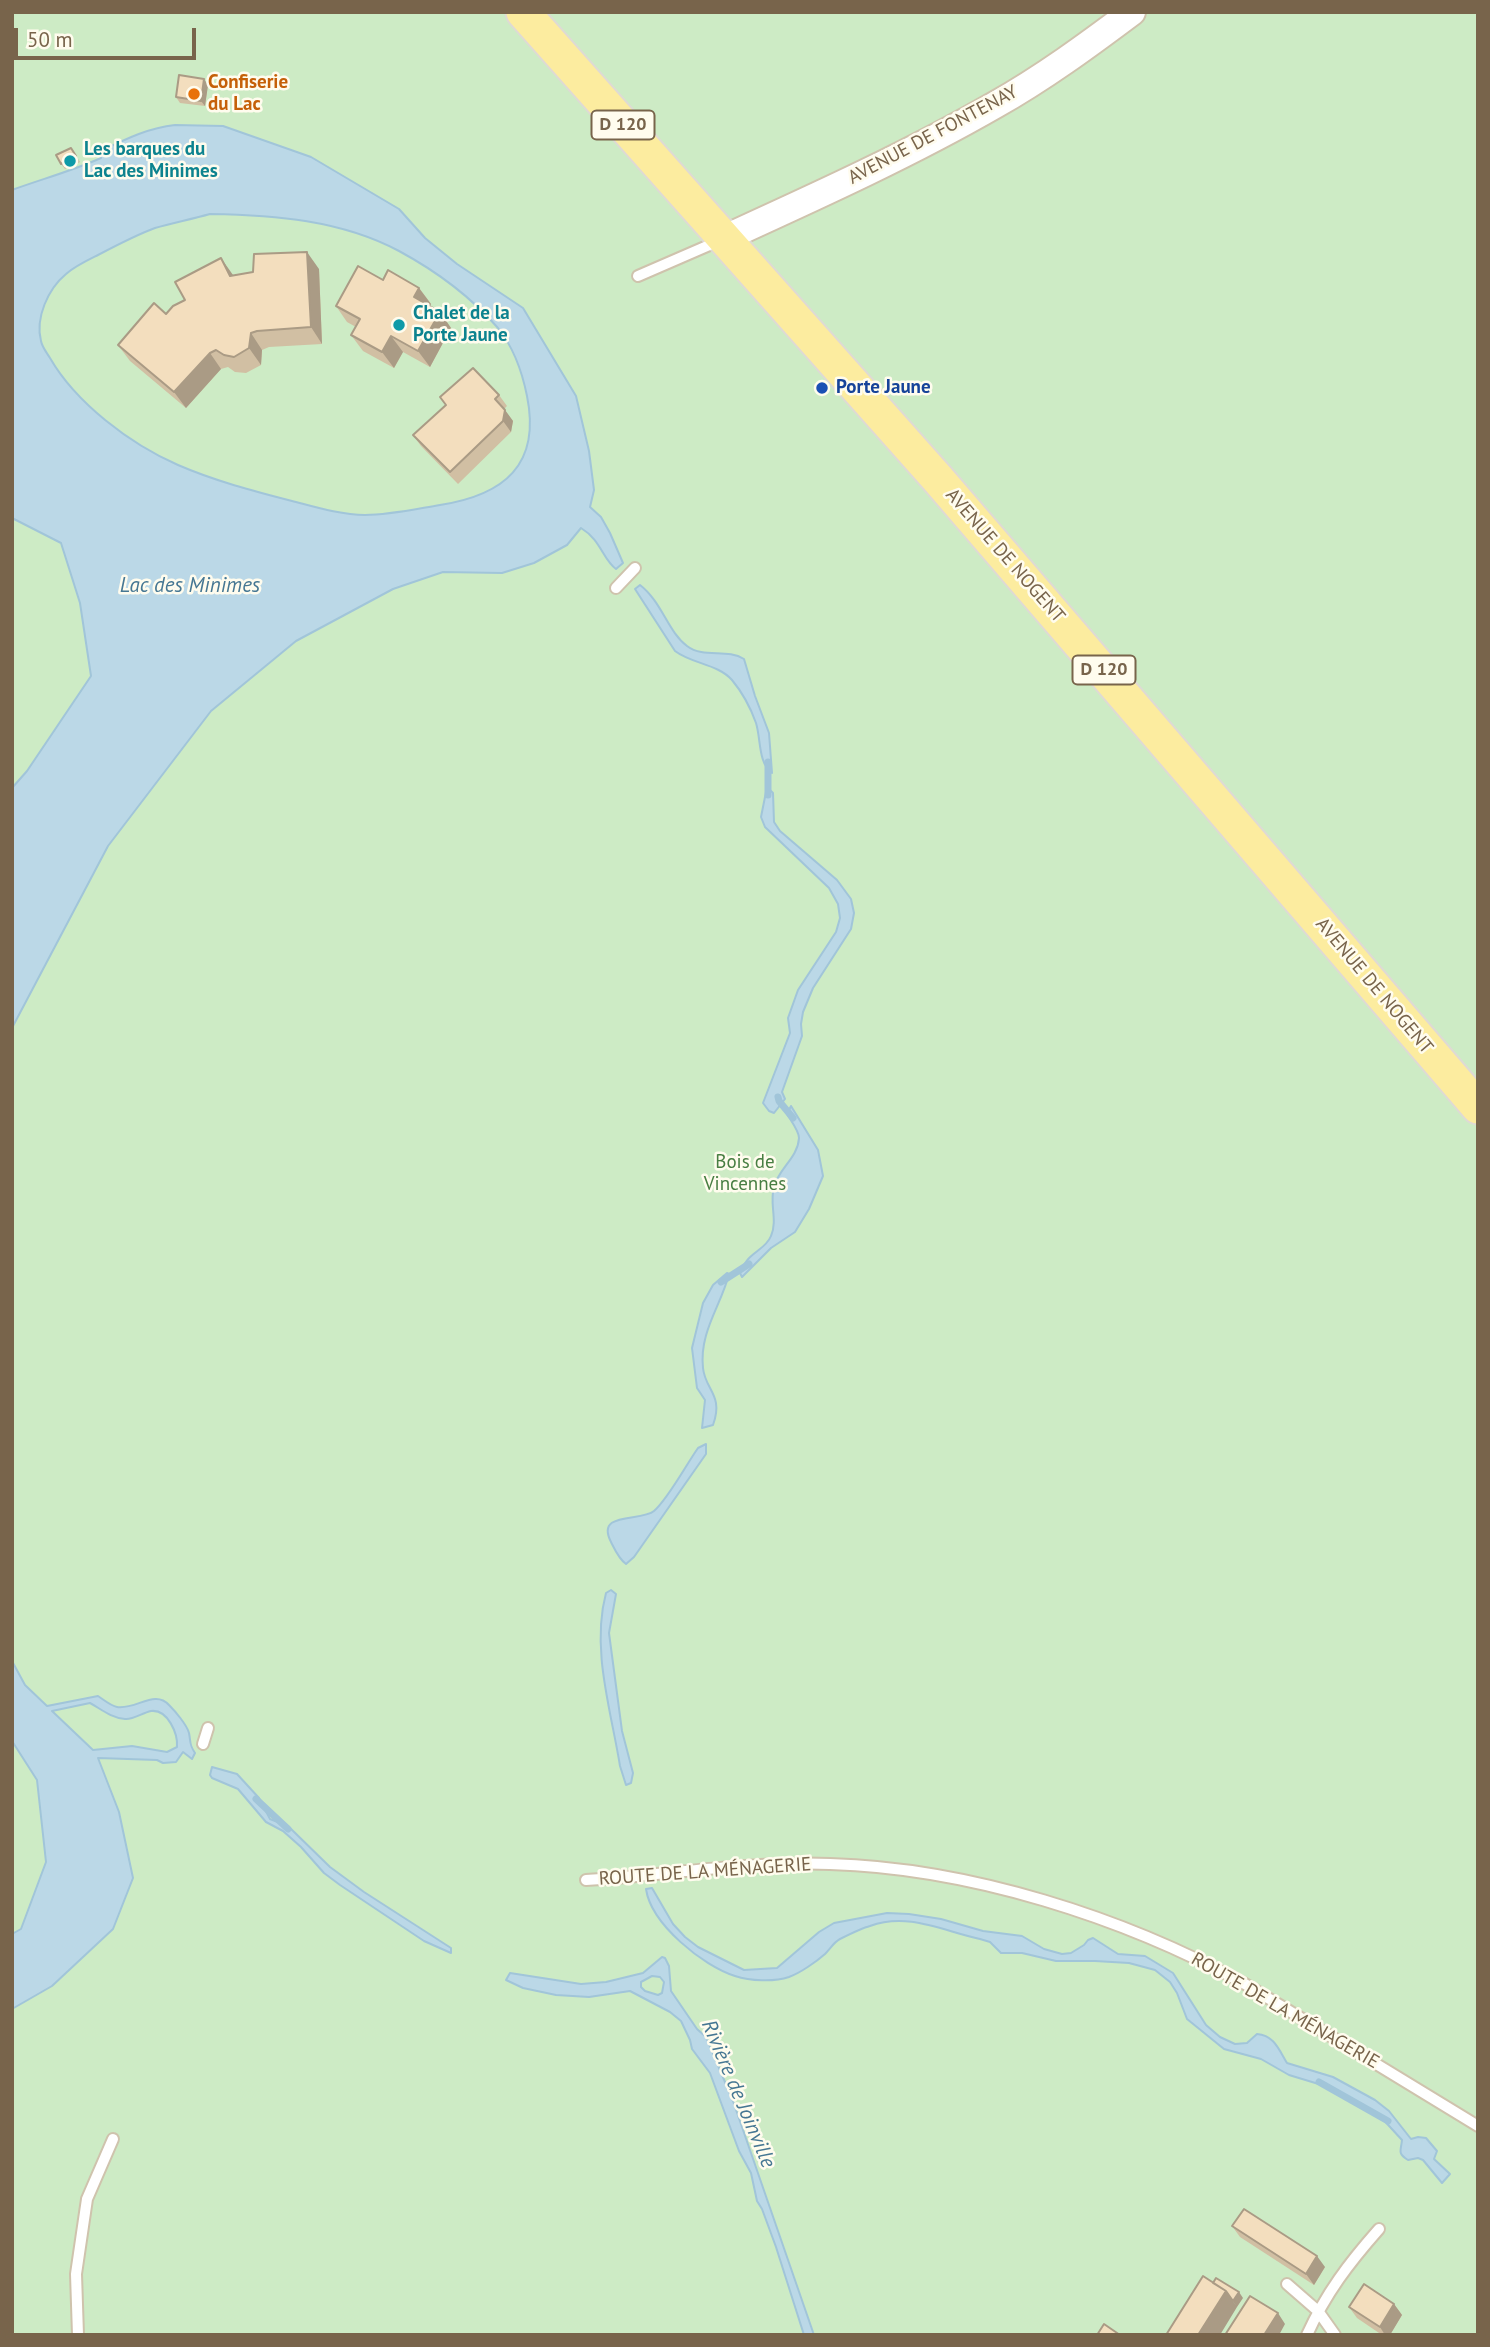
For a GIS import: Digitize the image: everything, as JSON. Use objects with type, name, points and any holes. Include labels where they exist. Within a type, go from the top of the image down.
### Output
[{"type":"main road","name":"AVENUE DE NOGENT","points":[[523,12],[964,509],[1478,1107]]},
{"type":"street","name":"AVENUE DE FONTENAY","points":[[723,239],[930,141],[998,103],[1099,37],[1132,12]]},
{"type":"lane","points":[[638,276],[723,239]]},
{"type":"lane","points":[[617,587],[635,568]]},
{"type":"lane","points":[[203,1744],[208,1728]]},
{"type":"lane","name":"ROUTE DE LA MÉNAGERIE","points":[[586,1880],[703,1868],[830,1864],[890,1868],[1013,1892],[1073,1909],[1207,1963],[1478,2126]]},
{"type":"lane","points":[[78,2335],[76,2274],[87,2199],[113,2139]]},
{"type":"lane","points":[[1307,2335],[1343,2270],[1379,2229]]},
{"type":"lane","points":[[1287,2284],[1318,2311],[1335,2335]]},
{"type":"green space","name":"Bois de Vincennes","points":[[12,12],[1478,12],[1478,2335],[12,2335]]},
{"type":"water","name":"Lac des Minimes","points":[[175,125],[223,126],[311,157],[399,209],[425,238],[457,264],[523,308],[576,396],[589,451],[594,490],[590,507],[601,517],[623,563],[616,569],[593,538],[581,528],[567,545],[534,563],[502,573],[443,572],[393,589],[296,641],[211,711],[108,846],[12,1028],[12,788],[27,771],[91,676],[80,603],[61,543],[12,518],[12,190],[90,163],[101,158],[99,152],[136,135]],"holes":[[[210,214],[307,221],[354,232],[399,251],[426,267],[476,306],[498,328],[509,344],[520,369],[527,396],[530,420],[528,441],[513,473],[483,493],[463,500],[384,514],[347,514],[249,489],[178,465],[141,446],[89,406],[61,375],[42,343],[40,323],[44,305],[60,280],[77,266],[155,228]]]},
{"type":"water","points":[[640,585],[687,646],[701,652],[730,654],[744,659],[769,733],[772,773],[767,769],[762,757],[754,718],[736,685],[720,671],[675,651],[635,589]]},
{"type":"water","points":[[767,787],[773,793],[774,822],[780,831],[837,880],[851,899],[854,913],[851,929],[813,988],[803,1012],[802,1036],[782,1092],[785,1099],[774,1113],[763,1103],[790,1033],[788,1018],[798,990],[836,932],[840,918],[838,904],[829,888],[765,827],[761,817]]},
{"type":"water","points":[[791,1106],[818,1150],[823,1176],[809,1209],[795,1232],[771,1248],[742,1277],[740,1273],[747,1260],[765,1245],[771,1236],[774,1224],[774,1187],[798,1145],[798,1132],[787,1114]]},
{"type":"water","points":[[729,1274],[725,1286],[707,1331],[703,1355],[704,1376],[715,1400],[716,1415],[713,1425],[702,1428],[705,1400],[697,1388],[692,1348],[703,1303],[713,1285]]},
{"type":"water","points":[[706,1444],[706,1454],[634,1557],[626,1564],[611,1542],[609,1526],[614,1521],[654,1511],[698,1448]]},
{"type":"water","points":[[611,1590],[616,1594],[609,1633],[622,1731],[633,1773],[631,1783],[626,1785],[620,1766],[601,1658],[602,1614],[606,1593]]},
{"type":"water","points":[[12,1661],[25,1685],[47,1706],[98,1696],[117,1707],[131,1706],[151,1699],[164,1701],[186,1726],[195,1753],[192,1759],[183,1752],[176,1762],[163,1763],[157,1760],[98,1758],[119,1812],[133,1878],[113,1929],[52,1986],[12,2009],[12,1934],[21,1929],[46,1862],[37,1780],[12,1741]],"holes":[[[90,1703],[111,1715],[125,1719],[157,1711],[171,1723],[177,1747],[167,1752],[132,1746],[93,1750],[52,1711]]]},
{"type":"water","points":[[212,1767],[237,1774],[259,1798],[270,1819],[288,1826],[330,1867],[451,1948],[451,1953],[424,1941],[324,1873],[283,1831],[266,1822],[238,1789],[212,1778]]},
{"type":"water","points":[[652,1888],[673,1924],[685,1937],[698,1947],[744,1970],[777,1968],[819,1932],[834,1923],[887,1913],[941,1919],[983,1931],[1022,1936],[1044,1949],[1062,1954],[1071,1953],[1093,1938],[1118,1954],[1145,1956],[1173,1973],[1206,2025],[1220,2037],[1235,2044],[1247,2043],[1257,2034],[1268,2037],[1287,2063],[1333,2077],[1375,2100],[1389,2111],[1411,2139],[1426,2138],[1437,2151],[1434,2159],[1450,2174],[1442,2183],[1423,2160],[1405,2158],[1400,2152],[1402,2140],[1379,2115],[1335,2089],[1289,2075],[1261,2059],[1224,2049],[1187,2019],[1170,1982],[1155,1970],[1129,1963],[1056,1961],[1022,1953],[1001,1953],[990,1942],[925,1924],[898,1921],[867,1927],[840,1939],[817,1960],[789,1977],[748,1979],[722,1971],[680,1942],[650,1902],[646,1889]]},
{"type":"water","points":[[662,1957],[665,1958],[669,1966],[671,1991],[697,2029],[706,2037],[733,2101],[814,2335],[804,2335],[776,2247],[757,2201],[751,2173],[739,2151],[710,2073],[692,2049],[681,2021],[670,2012],[630,1991],[589,1997],[556,1995],[523,1988],[506,1980],[510,1973],[581,1984],[606,1982],[643,1973]],"holes":[[[652,1976],[660,1977],[664,1982],[662,1993],[658,1995],[641,1987],[641,1982]]]},
{"type":"building","name":"Confiserie du Lac","points":[[179,75],[204,79],[201,101],[176,97]]},
{"type":"building","points":[[71,148],[76,156],[61,164],[56,155]]},
{"type":"building","points":[[307,252],[311,327],[251,333],[249,348],[234,357],[216,350],[210,353],[174,392],[118,345],[154,303],[166,314],[173,306],[185,300],[175,282],[221,258],[230,276],[253,272],[254,254]]},
{"type":"building","name":"Chalet de la Porte Jaune","points":[[358,266],[383,280],[388,270],[419,288],[414,297],[440,312],[418,351],[391,336],[382,352],[351,335],[360,319],[336,306]]},
{"type":"building","points":[[473,368],[499,395],[495,399],[505,410],[503,421],[450,472],[413,435],[446,405],[440,397]]},
{"type":"building","points":[[1244,2209],[1317,2256],[1306,2274],[1232,2226]]},
{"type":"building","points":[[1203,2276],[1226,2291],[1198,2335],[1166,2335]]},
{"type":"building","points":[[1216,2278],[1239,2292],[1233,2301],[1226,2291],[1213,2283]]},
{"type":"building","points":[[1364,2284],[1394,2304],[1380,2327],[1349,2307]]},
{"type":"building","points":[[1250,2296],[1278,2313],[1264,2335],[1225,2335]]},
{"type":"building","points":[[1104,2324],[1120,2335],[1097,2335]]},
{"type":"waterway","points":[[768,762],[768,795]]},
{"type":"waterway","points":[[778,1097],[793,1118]]},
{"type":"waterway","points":[[721,1282],[749,1264]]},
{"type":"waterway","name":"Rivière de Joinville","points":[[256,1799],[288,1829]]},
{"type":"waterway","points":[[1319,2082],[1388,2121]]},
{"type":"place","name":"Confiserie du Lac","points":[[194,94]]},
{"type":"place","name":"Les barques du Lac des Minimes","points":[[70,161]]},
{"type":"place","name":"Chalet de la Porte Jaune","points":[[399,325]]},
{"type":"place","name":"Porte Jaune","points":[[822,388]]}]
